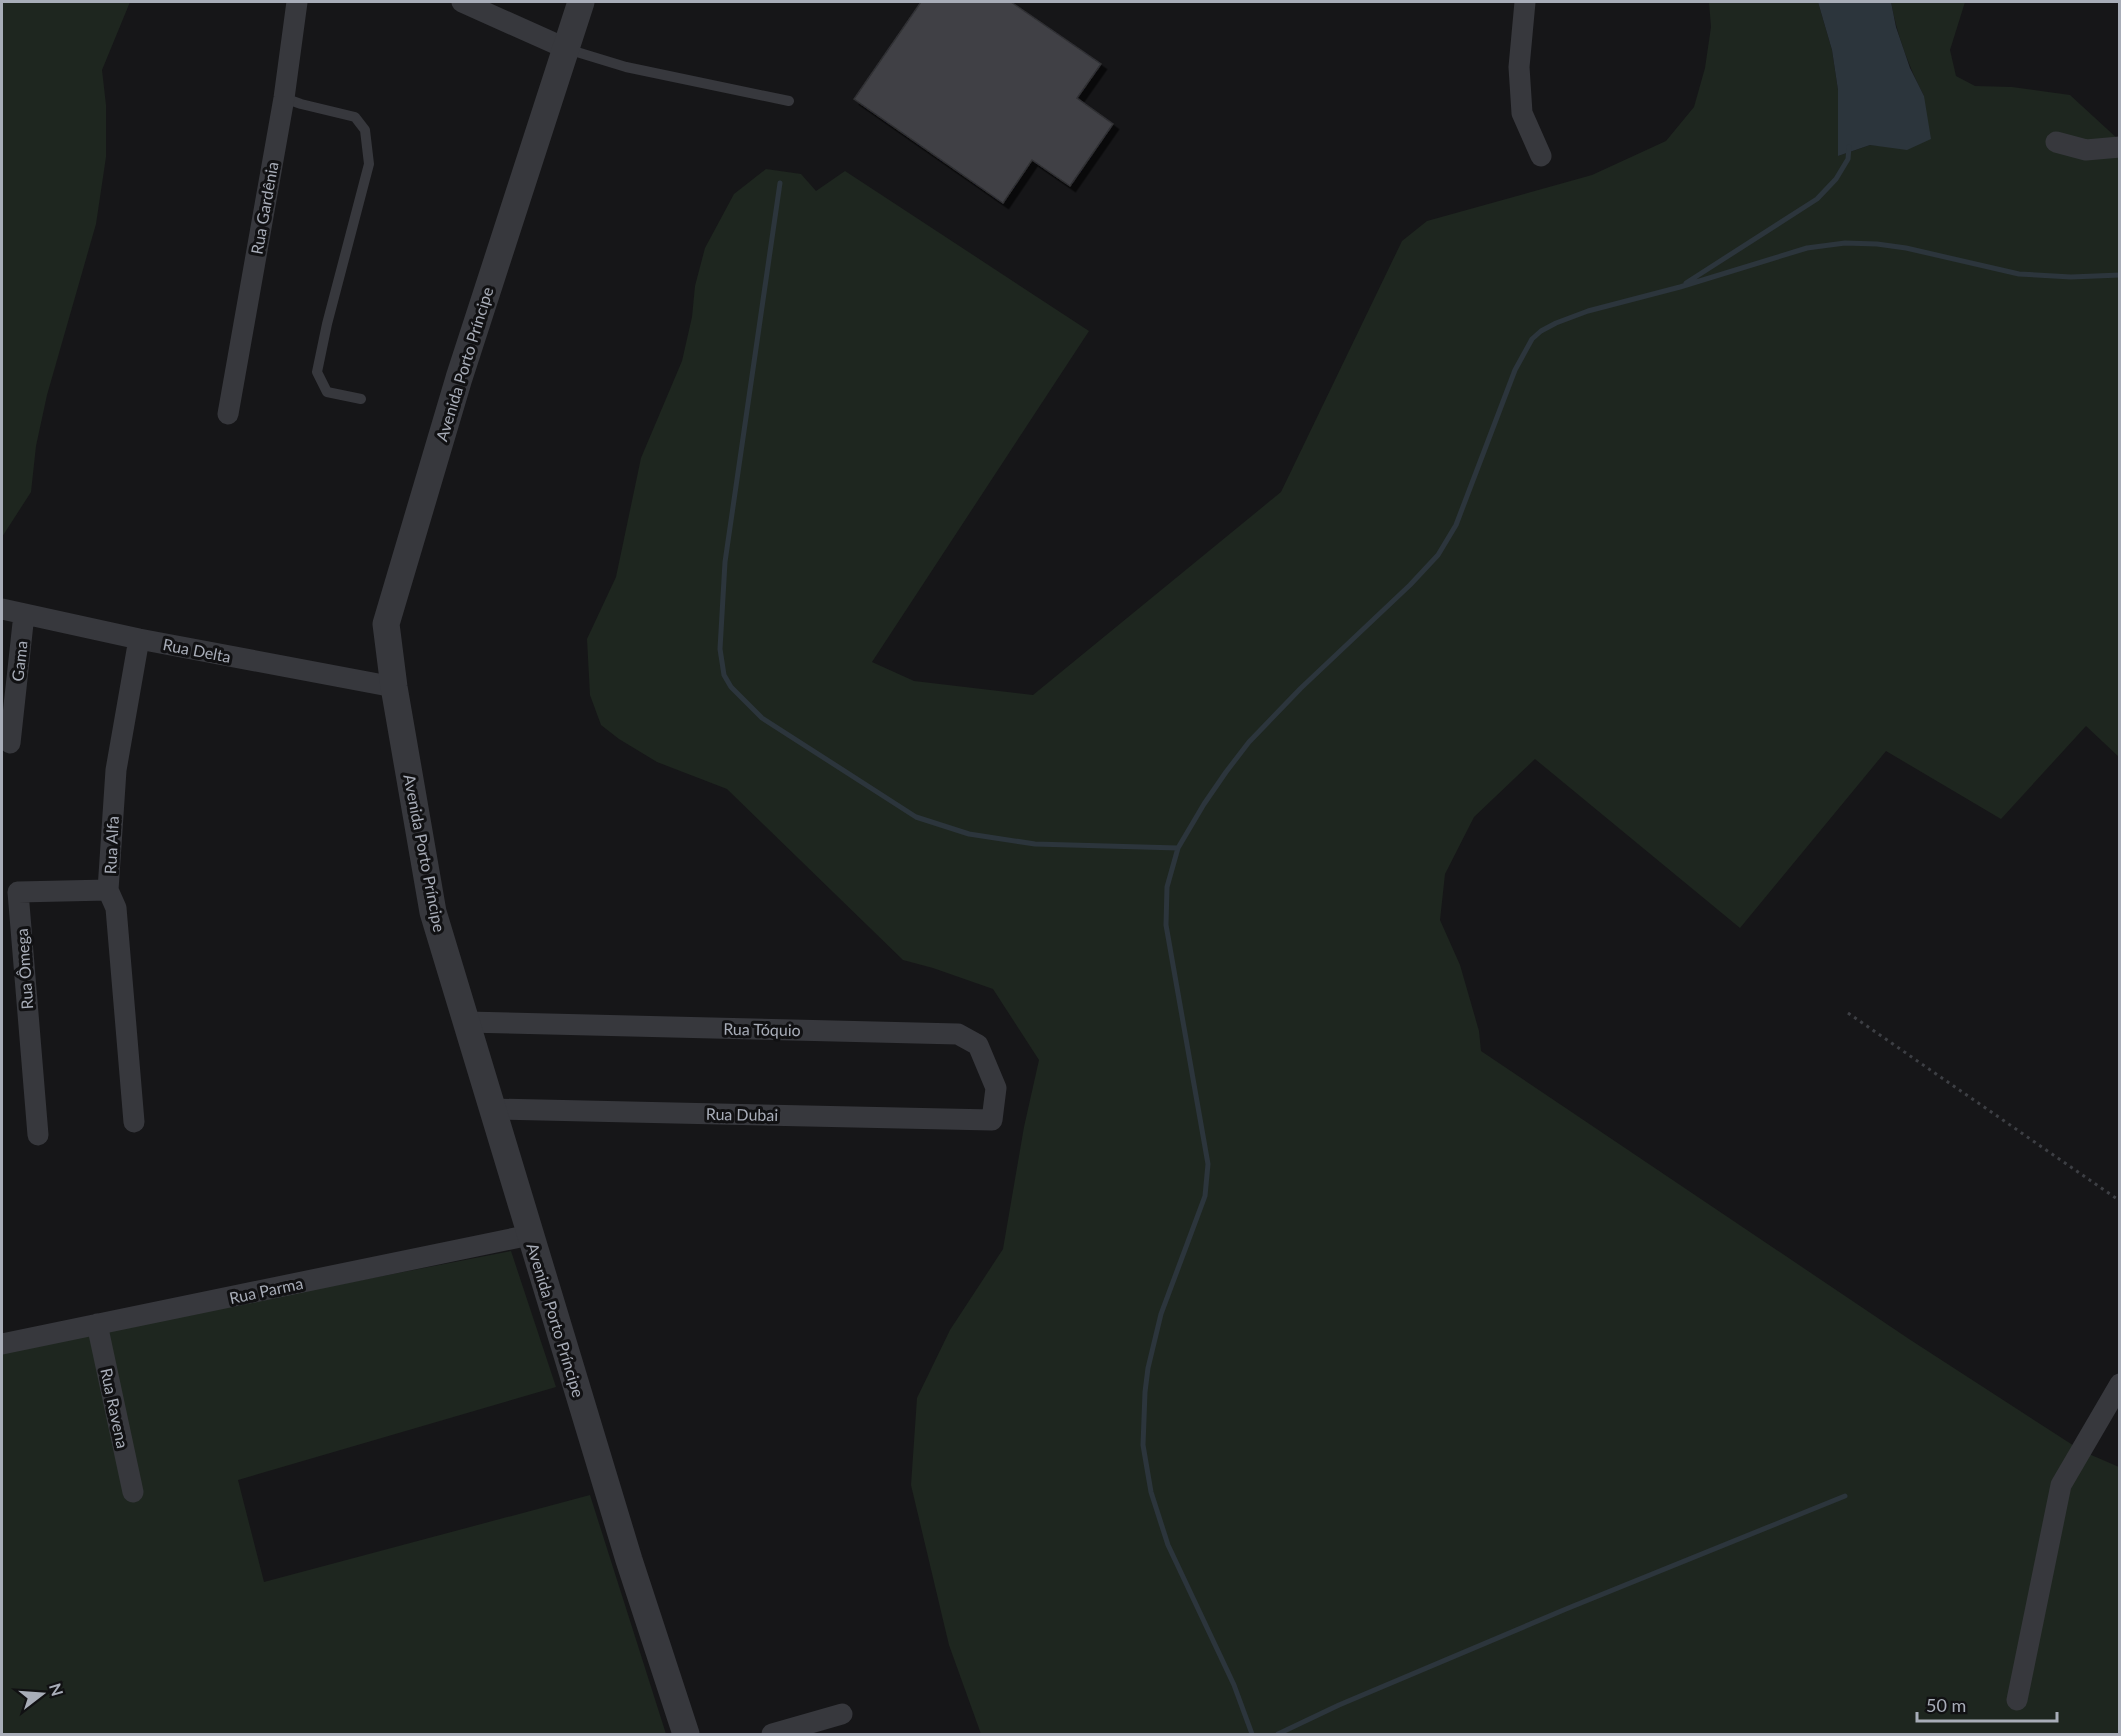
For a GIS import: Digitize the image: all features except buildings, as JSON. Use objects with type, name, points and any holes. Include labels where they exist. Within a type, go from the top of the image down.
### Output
[{"type":"street","name":"Rua Gardênia","points":[[228,414],[284,98],[297,2]]},
{"type":"street","points":[[462,2],[565,48]]},
{"type":"street","name":"Avenida Porto Príncipe","points":[[581,2],[459,378],[386,624],[394,687],[433,912],[629,1560],[686,1734]]},
{"type":"street","points":[[1525,2],[1519,67],[1522,113],[1540,156]]},
{"type":"street","points":[[2056,142],[2086,150],[2120,147]]},
{"type":"street","name":"Rua Delta","points":[[2,609],[139,639],[394,687]]},
{"type":"street","name":"Gama","points":[[10,743],[24,614]]},
{"type":"street","name":"Rua Alfa","points":[[134,1122],[116,908],[108,890],[116,770],[139,639]]},
{"type":"street","name":"Rua Ômega","points":[[38,1135],[18,892],[108,890]]},
{"type":"street","name":"Rua Tóquio","points":[[466,1022],[957,1034],[978,1046],[996,1088],[992,1120]]},
{"type":"street","name":"Rua Dubai","points":[[492,1109],[992,1120]]},
{"type":"street","name":"Rua Parma","points":[[2,1344],[530,1235]]},
{"type":"street","name":"Rua Ravena","points":[[97,1324],[133,1492]]},
{"type":"street","points":[[2017,1700],[2061,1485],[2120,1384]]},
{"type":"street","points":[[772,1734],[842,1714]]},
{"type":"lane","points":[[565,48],[626,67],[789,101]]},
{"type":"lane","points":[[284,98],[301,105],[355,117],[365,130],[369,164],[327,324],[317,372],[327,392],[361,399]]},
{"type":"path","points":[[1848,1014],[2120,1201]]},
{"type":"shaded area","points":[[2,2],[130,2],[102,70],[106,105],[106,157],[96,224],[47,395],[36,446],[31,492],[2,537]]},
{"type":"shaded area","points":[[1709,2],[1818,2],[1832,50],[1838,90],[1838,156],[1870,145],[1886,146],[1924,96],[1904,50],[1891,2],[1965,2],[1950,50],[1956,76],[1975,86],[2012,87],[2070,95],[2119,140],[2119,757],[2086,726],[2001,819],[1886,751],[1740,928],[1535,759],[1474,817],[1445,874],[1440,920],[1460,965],[1479,1031],[1481,1051],[1909,1339],[2082,1451],[2119,1467],[2119,1734],[981,1734],[949,1645],[911,1485],[917,1398],[950,1330],[1003,1249],[1024,1127],[1039,1060],[993,989],[903,960],[727,789],[657,762],[619,739],[601,725],[590,695],[587,639],[616,577],[641,458],[682,361],[692,317],[695,286],[705,248],[734,194],[766,169],[801,174],[816,191],[845,171],[1089,331],[872,662],[914,681],[1033,695],[1281,492],[1402,241],[1427,221],[1592,175],[1666,141],[1694,107],[1705,68],[1711,27]]},
{"type":"shaded area","points":[[1818,2],[1891,2],[1896,27],[1910,68],[1924,96],[1931,139],[1907,150],[1870,145],[1838,156],[1838,90],[1832,50]]},
{"type":"shaded area","points":[[511,1251],[556,1387],[238,1480],[264,1582],[590,1495],[666,1734],[2,1734],[2,1350]]},
{"type":"waterway","points":[[1686,283],[1817,199],[1836,179],[1848,159],[1849,147]]},
{"type":"waterway","points":[[780,183],[725,562],[720,649],[724,675],[731,687],[762,718],[916,817],[969,834],[1035,844],[1178,848]]},
{"type":"waterway","points":[[1252,1734],[1234,1685],[1168,1545],[1151,1492],[1143,1445],[1148,1368],[1161,1314],[1205,1196],[1208,1164],[1166,925],[1167,887],[1178,848],[1204,804],[1249,742],[1301,688],[1410,585],[1438,555],[1456,525],[1515,370],[1532,339],[1541,331],[1588,311],[1680,287],[1807,248],[1845,243],[1906,248],[2019,274],[2071,277],[2120,275]]},
{"type":"waterway","points":[[1278,1734],[1339,1705],[1566,1609],[1845,1496]]}]
